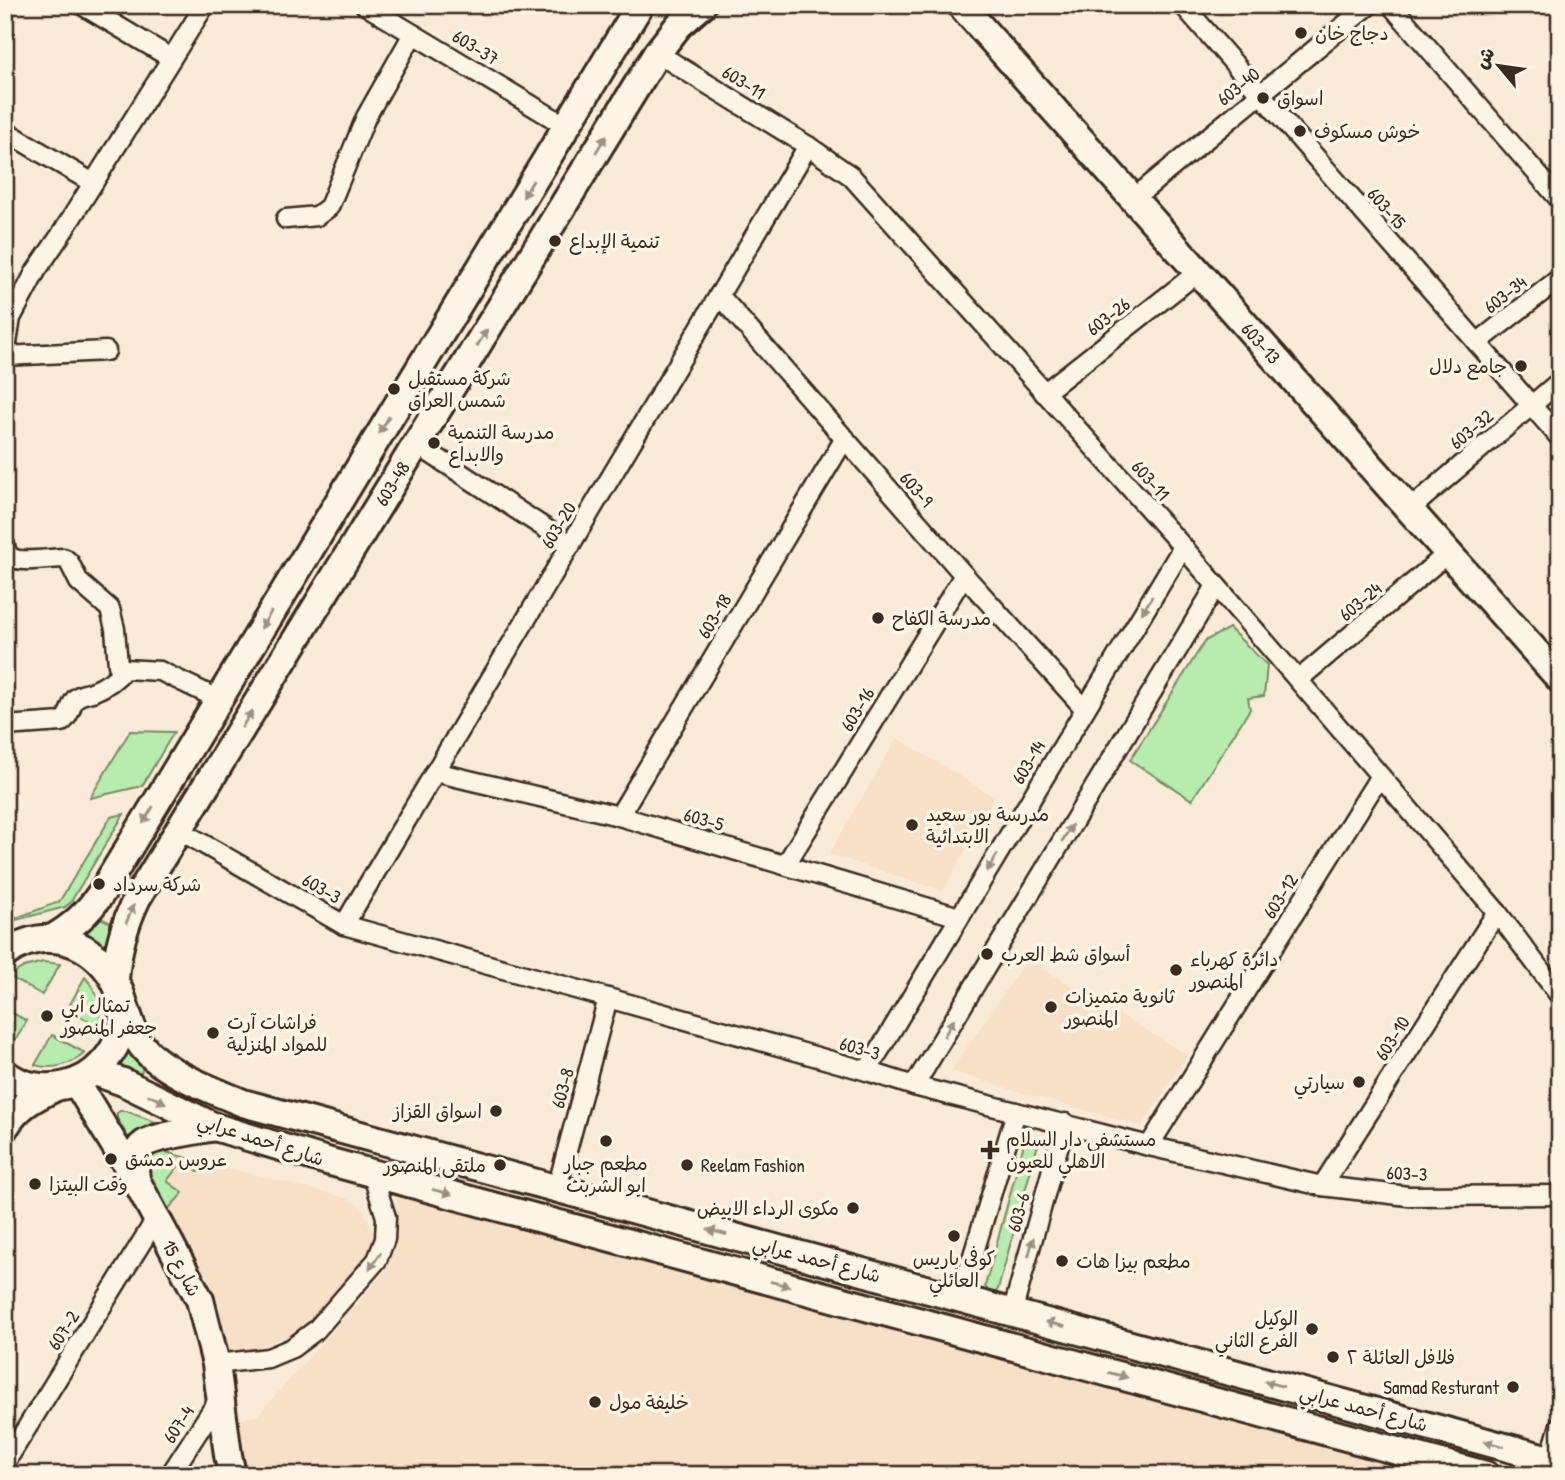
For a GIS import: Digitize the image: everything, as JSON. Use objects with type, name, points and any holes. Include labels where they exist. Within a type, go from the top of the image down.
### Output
[{"type":"street","points":[[82,5],[171,58]]},
{"type":"street","points":[[106,351],[5,356],[11,318],[22,295],[205,5]]},
{"type":"street","name":"603-37","points":[[365,5],[566,125]]},
{"type":"street","name":"603-48","points":[[51,939],[75,924],[94,904],[640,5]]},
{"type":"street","name":"603-48","points":[[75,1080],[110,1055],[120,1036],[123,1014],[117,959],[121,938],[137,898],[656,53],[678,25],[702,5]]},
{"type":"street","name":"603-13","points":[[961,5],[1560,679]]},
{"type":"street","name":"603-15","points":[[1183,5],[1560,438]]},
{"type":"street","name":"603-40","points":[[1133,199],[1369,5]]},
{"type":"street","points":[[1391,5],[1560,200]]},
{"type":"street","points":[[286,219],[317,216],[329,207],[366,117],[413,34]]},
{"type":"street","name":"603-11","points":[[656,53],[808,146],[850,176],[1183,547],[1497,912],[1560,996]]},
{"type":"street","points":[[597,75],[631,95]]},
{"type":"street","points":[[5,131],[93,183]]},
{"type":"street","name":"603-20","points":[[344,925],[808,146]]},
{"type":"street","name":"603-26","points":[[1044,393],[1198,272]]},
{"type":"street","name":"603-34","points":[[1477,343],[1560,278]]},
{"type":"street","name":"603-9","points":[[719,295],[1085,709]]},
{"type":"street","name":"603-32","points":[[1409,510],[1560,381]]},
{"type":"street","name":"603-18","points":[[619,816],[845,438]]},
{"type":"street","points":[[416,444],[571,545]]},
{"type":"street","points":[[350,482],[382,500]]},
{"type":"street","points":[[5,545],[10,556],[17,560],[64,558],[69,562],[79,582],[110,609],[115,629],[118,665],[124,669],[160,671],[218,699]]},
{"type":"street","name":"603-14","points":[[867,1071],[1183,547]]},
{"type":"street","name":"603-24","points":[[1298,680],[1448,554]]},
{"type":"street","name":"603-16","points":[[786,864],[964,575]]},
{"type":"street","points":[[914,1086],[1216,586]]},
{"type":"street","points":[[5,726],[62,722],[68,718],[76,698],[111,682],[124,669]]},
{"type":"street","name":"603-5","points":[[435,772],[619,816],[959,917]]},
{"type":"street","name":"603-12","points":[[1149,1146],[1380,776]]},
{"type":"street","name":"603-3","points":[[178,831],[344,925],[914,1086],[1149,1146],[1322,1186],[1408,1196],[1560,1195]]},
{"type":"street","name":"603-10","points":[[1322,1186],[1497,912]]},
{"type":"street","points":[[5,954],[32,941],[51,939],[70,942],[88,950],[102,962],[118,986]]},
{"type":"street","name":"شارع أحمد عرابي","points":[[118,986],[139,1042],[148,1054],[196,1083],[243,1103],[1555,1460]]},
{"type":"street","name":"603-8","points":[[557,1188],[608,998]]},
{"type":"street","name":"شارع أحمد عرابي","points":[[5,1073],[24,1084],[40,1087],[75,1080],[123,1082],[215,1127],[372,1173],[1486,1475]]},
{"type":"street","points":[[5,1127],[24,1104],[75,1080]]},
{"type":"street","name":"شارع 15","points":[[75,1080],[136,1180],[200,1300],[216,1364],[232,1475]]},
{"type":"street","name":"603-6","points":[[960,1298],[1016,1112]]},
{"type":"street","name":"603-6","points":[[1012,1313],[1065,1123]]},
{"type":"street","points":[[136,1180],[134,1164],[143,1144],[162,1137],[215,1127]]},
{"type":"street","points":[[216,1364],[256,1361],[292,1348],[316,1330],[377,1260],[387,1228],[384,1206],[372,1173]]},
{"type":"street","name":"607-2","points":[[5,1463],[156,1219]]},
{"type":"street","name":"607-4","points":[[170,1475],[221,1396]]},
{"type":"street","points":[[1555,1460],[1560,1425]]},
{"type":"shaded area","name":"مدرسة بور سعيد الابتدائية","points":[[897,738],[994,797],[943,891],[829,854]]},
{"type":"shaded area","name":"ثانوية متميزات المنصور","points":[[1027,959],[1187,1055],[1142,1126],[951,1071]]},
{"type":"shaded area","points":[[162,1151],[346,1198],[362,1207],[376,1240],[370,1254],[296,1333],[250,1350],[229,1350],[207,1273],[198,1277],[145,1162]]},
{"type":"shaded area","points":[[398,1195],[1426,1475],[244,1475],[229,1423],[258,1415],[389,1267]]},
{"type":"green space","points":[[1229,628],[1267,665],[1264,696],[1248,698],[1250,709],[1192,800],[1130,760],[1205,641]]},
{"type":"green space","points":[[130,731],[174,732],[142,786],[90,798]]},
{"type":"green space","points":[[124,814],[70,903],[65,907],[5,923],[59,902],[111,817]]},
{"type":"green space","points":[[97,916],[113,924],[107,953],[73,934]]},
{"type":"green space","points":[[43,962],[60,964],[42,995],[9,976],[24,967]]},
{"type":"green space","points":[[85,977],[98,1000],[99,1026],[67,1010]]},
{"type":"green space","points":[[5,1009],[27,1021],[7,1054],[5,1051]]},
{"type":"green space","points":[[52,1035],[85,1053],[74,1061],[61,1065],[35,1065]]},
{"type":"green space","points":[[124,1044],[144,1067],[139,1076],[118,1070],[114,1064]]},
{"type":"green space","points":[[120,1111],[155,1122],[135,1132],[129,1139],[117,1118]]},
{"type":"green space","points":[[1033,1136],[1038,1144],[998,1289],[994,1294],[989,1293],[985,1286],[1025,1140]]},
{"type":"green space","points":[[162,1151],[208,1164],[199,1172],[183,1160],[167,1181],[183,1193],[163,1215],[155,1201],[145,1162],[153,1154]]},
{"type":"place","name":"دجاج خان","points":[[1301,33]]},
{"type":"place","name":"اسواق","points":[[1263,98]]},
{"type":"place","name":"خوش مسكوف","points":[[1300,131]]},
{"type":"place","name":"تنمية الإبداع","points":[[555,241]]},
{"type":"place","name":"جامع دلال","points":[[1521,366]]},
{"type":"place","name":"شركة مستقبل شمس العراق","points":[[394,389]]},
{"type":"place","name":"مدرسة التنمية والابداع","points":[[434,443]]},
{"type":"place","name":"مدرسة الكفاح","points":[[878,618]]},
{"type":"place","name":"مدرسة بور سعيد الابتدائية","points":[[912,825]]},
{"type":"place","name":"شركة سرداد","points":[[99,884]]},
{"type":"place","name":"أسواق شط العرب","points":[[987,954]]},
{"type":"place","name":"دائرة كهرباء المنصور","points":[[1176,970]]},
{"type":"place","name":"ثانوية متميزات المنصور","points":[[1051,1007]]},
{"type":"place","name":"تمثال أبي جعفر المنصور","points":[[47,1016]]},
{"type":"place","name":"فراشات آرت للمواد المنزلية","points":[[213,1033]]},
{"type":"place","name":"سيارتي","points":[[1359,1082]]},
{"type":"place","name":"اسواق القزاز","points":[[496,1111]]},
{"type":"place","name":"مطعم جبار ابو الشربت","points":[[606,1141]]},
{"type":"place","name":"مستشفى دار السلام الاهلي للعيون","points":[[990,1150]]},
{"type":"place","name":"عروس دمشق","points":[[111,1159]]},
{"type":"place","name":"ملتقى المنصور","points":[[500,1165]]},
{"type":"place","name":"Reelam Fashion","points":[[687,1165]]},
{"type":"place","name":"وقت البيتزا","points":[[35,1184]]},
{"type":"place","name":"مكوى الرداء الابيض","points":[[853,1208]]},
{"type":"place","name":"كوفي باريس العائلي","points":[[954,1236]]},
{"type":"place","name":"مطعم بيزا هات","points":[[1062,1261]]},
{"type":"place","name":"الوكيل الفرع الثاني","points":[[1312,1329]]},
{"type":"place","name":"فلافل العائلة ٢","points":[[1333,1357]]},
{"type":"place","name":"Samad Resturant","points":[[1513,1387]]},
{"type":"place","name":"خليفة مول","points":[[595,1402]]}]
